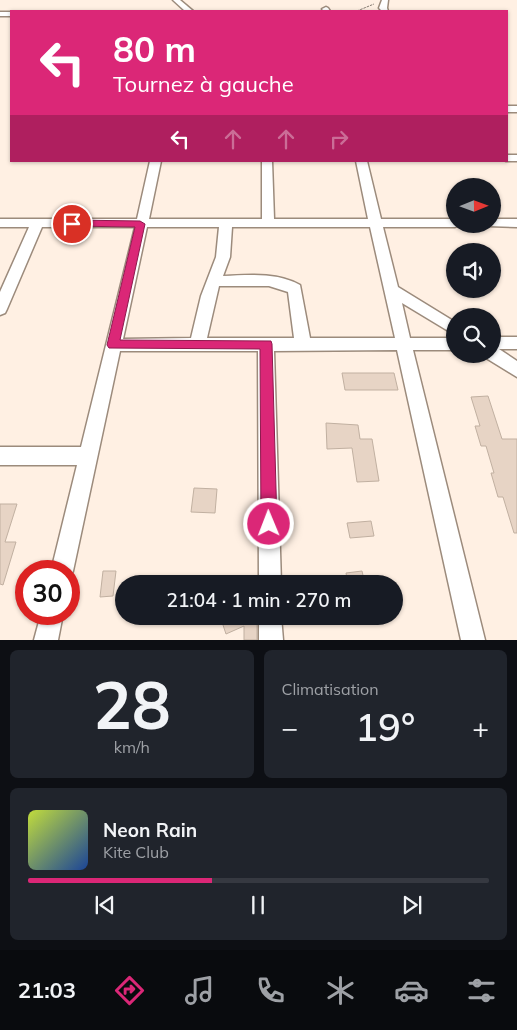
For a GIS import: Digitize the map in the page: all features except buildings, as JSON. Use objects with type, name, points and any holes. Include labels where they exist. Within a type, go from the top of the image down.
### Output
[{"type":"street","points":[[176,0],[188,10]]},
{"type":"street","points":[[64,560],[156,162]]},
{"type":"street","points":[[267,162],[268,224]]},
{"type":"street","points":[[361,162],[473,640]]},
{"type":"street","points":[[0,309],[37,223]]},
{"type":"street","points":[[0,224],[446,223]]},
{"type":"street","points":[[501,223],[517,223]]},
{"type":"street","points":[[198,344],[208,296],[223,257],[226,224]]},
{"type":"street","points":[[215,281],[277,282],[290,285],[295,289],[303,344]]},
{"type":"street","points":[[391,290],[446,324]]},
{"type":"street","points":[[501,344],[517,343]]},
{"type":"street","points":[[266,344],[270,575]]},
{"type":"street","points":[[113,345],[446,344]]},
{"type":"street","points":[[501,359],[517,370]]},
{"type":"street","points":[[0,456],[88,456]]},
{"type":"street","points":[[46,640],[49,625]]},
{"type":"street","points":[[270,625],[270,640]]},
{"type":"path","points":[[360,10],[375,4]]},
{"type":"route","points":[[72,224],[140,224],[113,345],[266,344],[269,524]]}]
